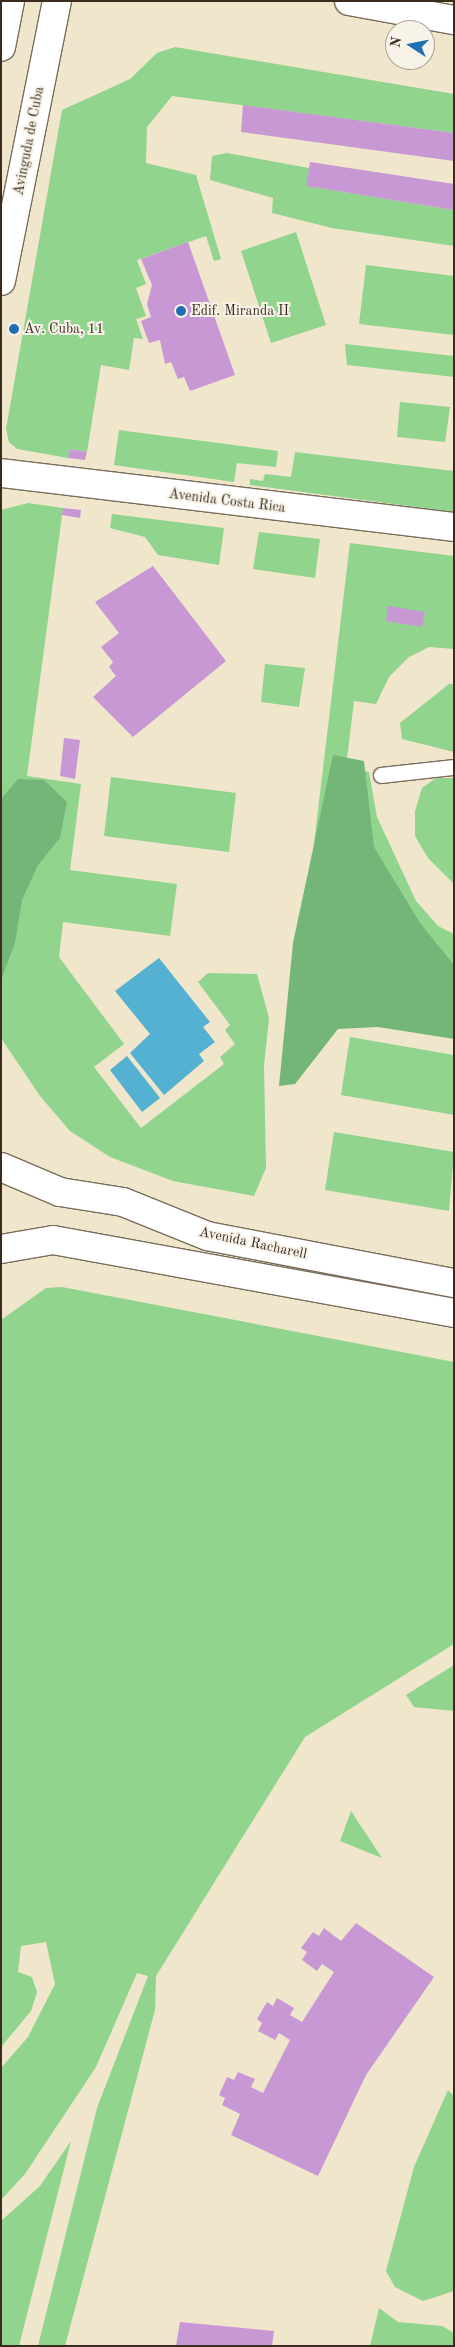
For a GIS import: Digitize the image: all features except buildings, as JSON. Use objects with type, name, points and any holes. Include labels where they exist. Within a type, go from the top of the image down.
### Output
[{"type":"street","points":[[1,47],[10,1]]},
{"type":"street","name":"Avinguda de Cuba","points":[[1,281],[57,1]]},
{"type":"street","points":[[349,1],[454,20]]},
{"type":"street","name":"Avenida Costa Rica","points":[[1,473],[454,527]]},
{"type":"street","name":"Avenida Racharell","points":[[1,1167],[60,1192],[123,1202],[207,1236],[454,1283]]},
{"type":"street","points":[[1,1249],[53,1240],[454,1313]]},
{"type":"lane","points":[[381,775],[454,767]]},
{"type":"green space","points":[[175,47],[454,94],[454,133],[172,96],[147,127],[146,163],[196,175],[221,259],[214,261],[206,236],[137,260],[146,284],[136,288],[146,316],[136,319],[143,339],[134,338],[129,370],[101,365],[87,452],[70,449],[68,458],[17,449],[9,442],[6,429],[62,110],[130,79],[157,53]]},
{"type":"green space","points":[[227,153],[309,168],[307,186],[454,210],[454,246],[332,228],[272,213],[273,198],[210,180],[212,156]]},
{"type":"green space","points":[[296,232],[326,325],[271,343],[241,251]]},
{"type":"green space","points":[[366,265],[454,276],[454,335],[359,324]]},
{"type":"green space","points":[[345,344],[454,356],[454,377],[347,365]]},
{"type":"green space","points":[[400,402],[450,407],[445,442],[397,437]]},
{"type":"green space","points":[[119,430],[278,451],[276,467],[237,463],[234,482],[114,465]]},
{"type":"green space","points":[[295,452],[454,471],[454,512],[250,485],[250,479],[263,481],[265,474],[291,477]]},
{"type":"green space","points":[[28,503],[63,508],[27,776],[81,784],[70,870],[177,884],[170,936],[63,922],[59,957],[124,1044],[94,1067],[141,1128],[224,1064],[220,1057],[235,1044],[225,1030],[230,1025],[198,982],[208,973],[257,974],[269,1018],[264,1066],[266,1168],[254,1196],[173,1181],[110,1157],[70,1131],[40,1096],[1,1038],[1,510]]},
{"type":"green space","points":[[112,514],[224,528],[219,565],[158,555],[145,537],[110,528]]},
{"type":"green space","points":[[259,532],[320,539],[315,578],[253,569]]},
{"type":"green space","points":[[350,543],[454,556],[454,649],[429,647],[409,657],[389,677],[376,704],[354,701],[346,767],[369,772],[377,817],[416,901],[438,926],[454,934],[454,1021],[304,927]]},
{"type":"green space","points":[[265,664],[305,668],[299,707],[261,702]]},
{"type":"green space","points":[[449,684],[454,684],[454,752],[402,739],[400,723]]},
{"type":"green space","points":[[333,755],[364,761],[374,847],[420,923],[454,965],[454,1039],[378,1027],[338,1029],[295,1084],[279,1086],[293,943]]},
{"type":"green space","points":[[111,777],[236,793],[229,852],[104,836]]},
{"type":"green space","points":[[436,778],[454,778],[454,884],[428,858],[415,836],[415,811],[422,788]]},
{"type":"green space","points":[[18,779],[44,780],[67,802],[60,838],[38,865],[22,900],[15,943],[1,980],[1,799]]},
{"type":"green space","points":[[350,1037],[454,1055],[454,1115],[341,1095]]},
{"type":"green space","points":[[334,1132],[454,1152],[449,1211],[325,1190]]},
{"type":"green space","points":[[62,1287],[454,1362],[454,1644],[305,1737],[156,1976],[155,2010],[65,2346],[38,2346],[97,2108],[148,1976],[137,1973],[96,2067],[25,2174],[1,2200],[1,2068],[28,2037],[55,1984],[46,1942],[21,1946],[18,1972],[32,1977],[37,1992],[31,2011],[1,2047],[1,1320],[46,1288]]},
{"type":"green space","points":[[454,1665],[454,1711],[414,1707],[406,1695]]},
{"type":"green space","points":[[351,1811],[382,1858],[340,1841]]},
{"type":"green space","points":[[448,2090],[454,2096],[454,2291],[423,2301],[395,2287],[386,2271],[414,2167]]},
{"type":"green space","points":[[71,2141],[19,2346],[1,2346],[1,2221],[40,2186]]},
{"type":"green space","points":[[379,2308],[398,2322],[442,2326],[454,2333],[454,2346],[370,2346]]},
{"type":"water","points":[[159,958],[210,1022],[203,1027],[215,1042],[199,1054],[204,1061],[164,1095],[130,1053],[150,1034],[115,991]]},
{"type":"water","points":[[127,1056],[160,1098],[142,1112],[110,1070]]},
{"type":"place","name":"Edif. Miranda II","points":[[181,311]]},
{"type":"place","name":"Av. Cuba, 11","points":[[14,329]]}]
